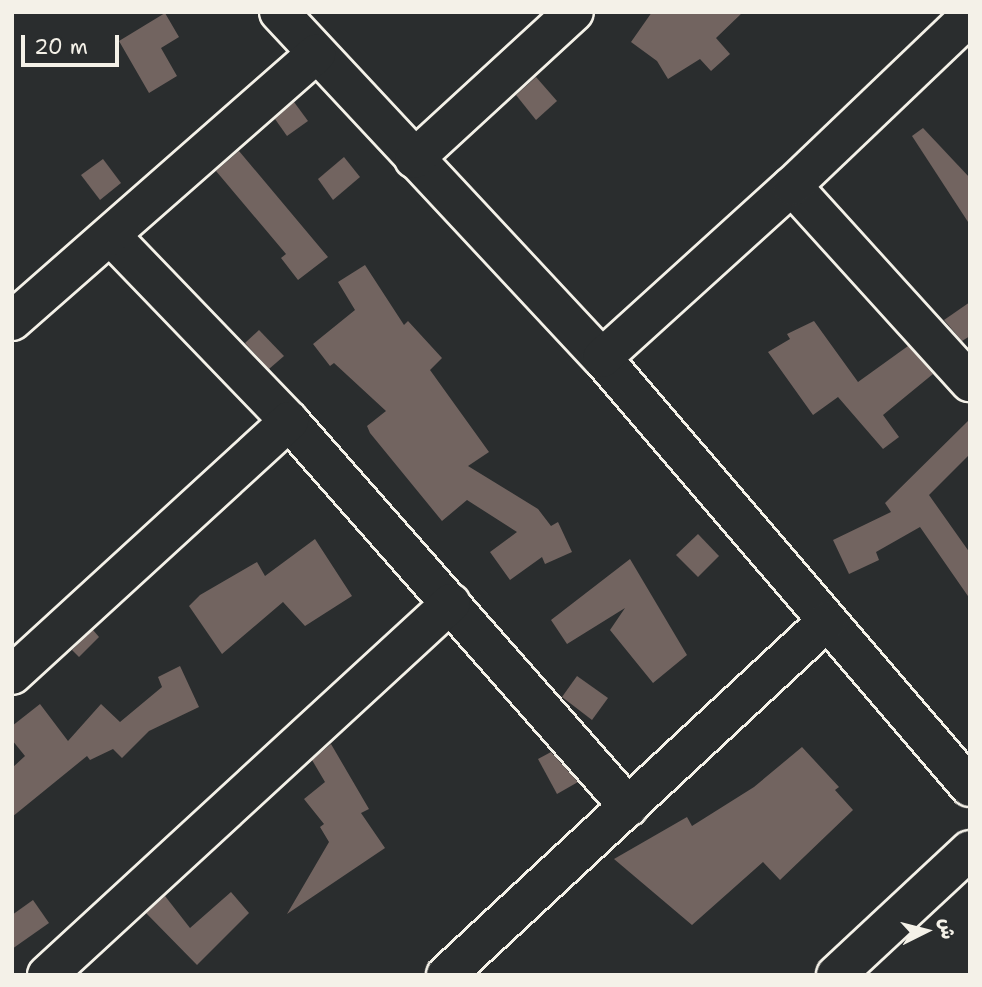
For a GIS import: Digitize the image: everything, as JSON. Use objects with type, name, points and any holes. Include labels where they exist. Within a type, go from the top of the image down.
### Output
[{"type":"street","points":[[279,12],[602,358],[970,787]]},
{"type":"street","points":[[414,159],[574,12]]},
{"type":"street","points":[[602,358],[792,186],[970,16]]},
{"type":"street","points":[[12,320],[316,54]]},
{"type":"street","points":[[792,186],[970,382]]},
{"type":"street","points":[[111,236],[289,421],[629,807]]},
{"type":"street","points":[[12,675],[289,421]]},
{"type":"street","points":[[47,975],[451,603]]},
{"type":"street","points":[[446,975],[826,622]]},
{"type":"street","points":[[836,975],[970,850]]},
{"type":"building","points":[[652,12],[743,12],[716,38],[730,54],[711,71],[700,59],[668,79],[657,61],[631,42]]},
{"type":"building","points":[[165,13],[179,37],[161,48],[177,76],[149,93],[119,41]]},
{"type":"building","points":[[536,77],[557,101],[536,120],[516,95]]},
{"type":"building","points":[[294,102],[308,121],[287,136],[275,119]]},
{"type":"building","points":[[923,128],[970,178],[970,225],[912,136]]},
{"type":"building","points":[[239,151],[328,257],[298,280],[281,258],[286,254],[216,171]]},
{"type":"building","points":[[344,157],[360,177],[333,200],[318,179]]},
{"type":"building","points":[[103,159],[121,183],[100,200],[81,175]]},
{"type":"building","points":[[365,265],[404,325],[408,321],[442,358],[430,370],[489,452],[468,466],[538,509],[551,526],[558,522],[572,552],[545,564],[542,557],[510,580],[490,552],[517,532],[467,500],[442,521],[370,433],[367,426],[386,411],[334,363],[330,366],[313,344],[355,310],[338,282]]},
{"type":"building","points":[[970,302],[970,336],[962,341],[944,320]]},
{"type":"building","points":[[814,321],[858,382],[908,346],[933,374],[883,415],[899,437],[883,449],[838,397],[813,415],[768,352],[790,339],[787,334]]},
{"type":"building","points":[[259,330],[284,356],[269,369],[245,343]]},
{"type":"building","points":[[970,419],[970,454],[929,495],[970,553],[970,599],[920,527],[876,552],[879,560],[849,574],[833,540],[891,512],[885,503]]},
{"type":"building","points":[[698,534],[719,556],[698,577],[676,555]]},
{"type":"building","points":[[315,539],[352,596],[305,626],[283,602],[222,654],[189,606],[200,595],[257,562],[265,576]]},
{"type":"building","points":[[630,559],[687,655],[653,683],[610,630],[625,608],[567,644],[551,620]]},
{"type":"building","points":[[93,630],[99,637],[79,657],[72,650]]},
{"type":"building","points":[[180,666],[199,707],[149,731],[122,758],[113,749],[90,760],[87,756],[12,817],[12,768],[25,756],[12,740],[12,726],[40,704],[68,741],[101,704],[120,722],[162,687],[158,677]]},
{"type":"building","points":[[577,676],[608,698],[592,720],[562,697]]},
{"type":"building","points":[[331,744],[369,809],[361,813],[385,848],[287,914],[329,842],[320,827],[324,824],[304,799],[325,782],[312,760]]},
{"type":"building","points":[[802,747],[839,787],[835,790],[853,810],[780,880],[763,862],[692,925],[614,859],[687,817],[692,826],[754,787]]},
{"type":"building","points":[[551,752],[578,782],[557,794],[538,759]]},
{"type":"building","points":[[231,892],[249,913],[197,965],[146,913],[165,896],[190,928]]},
{"type":"building","points":[[33,900],[49,923],[12,949],[12,915]]}]
